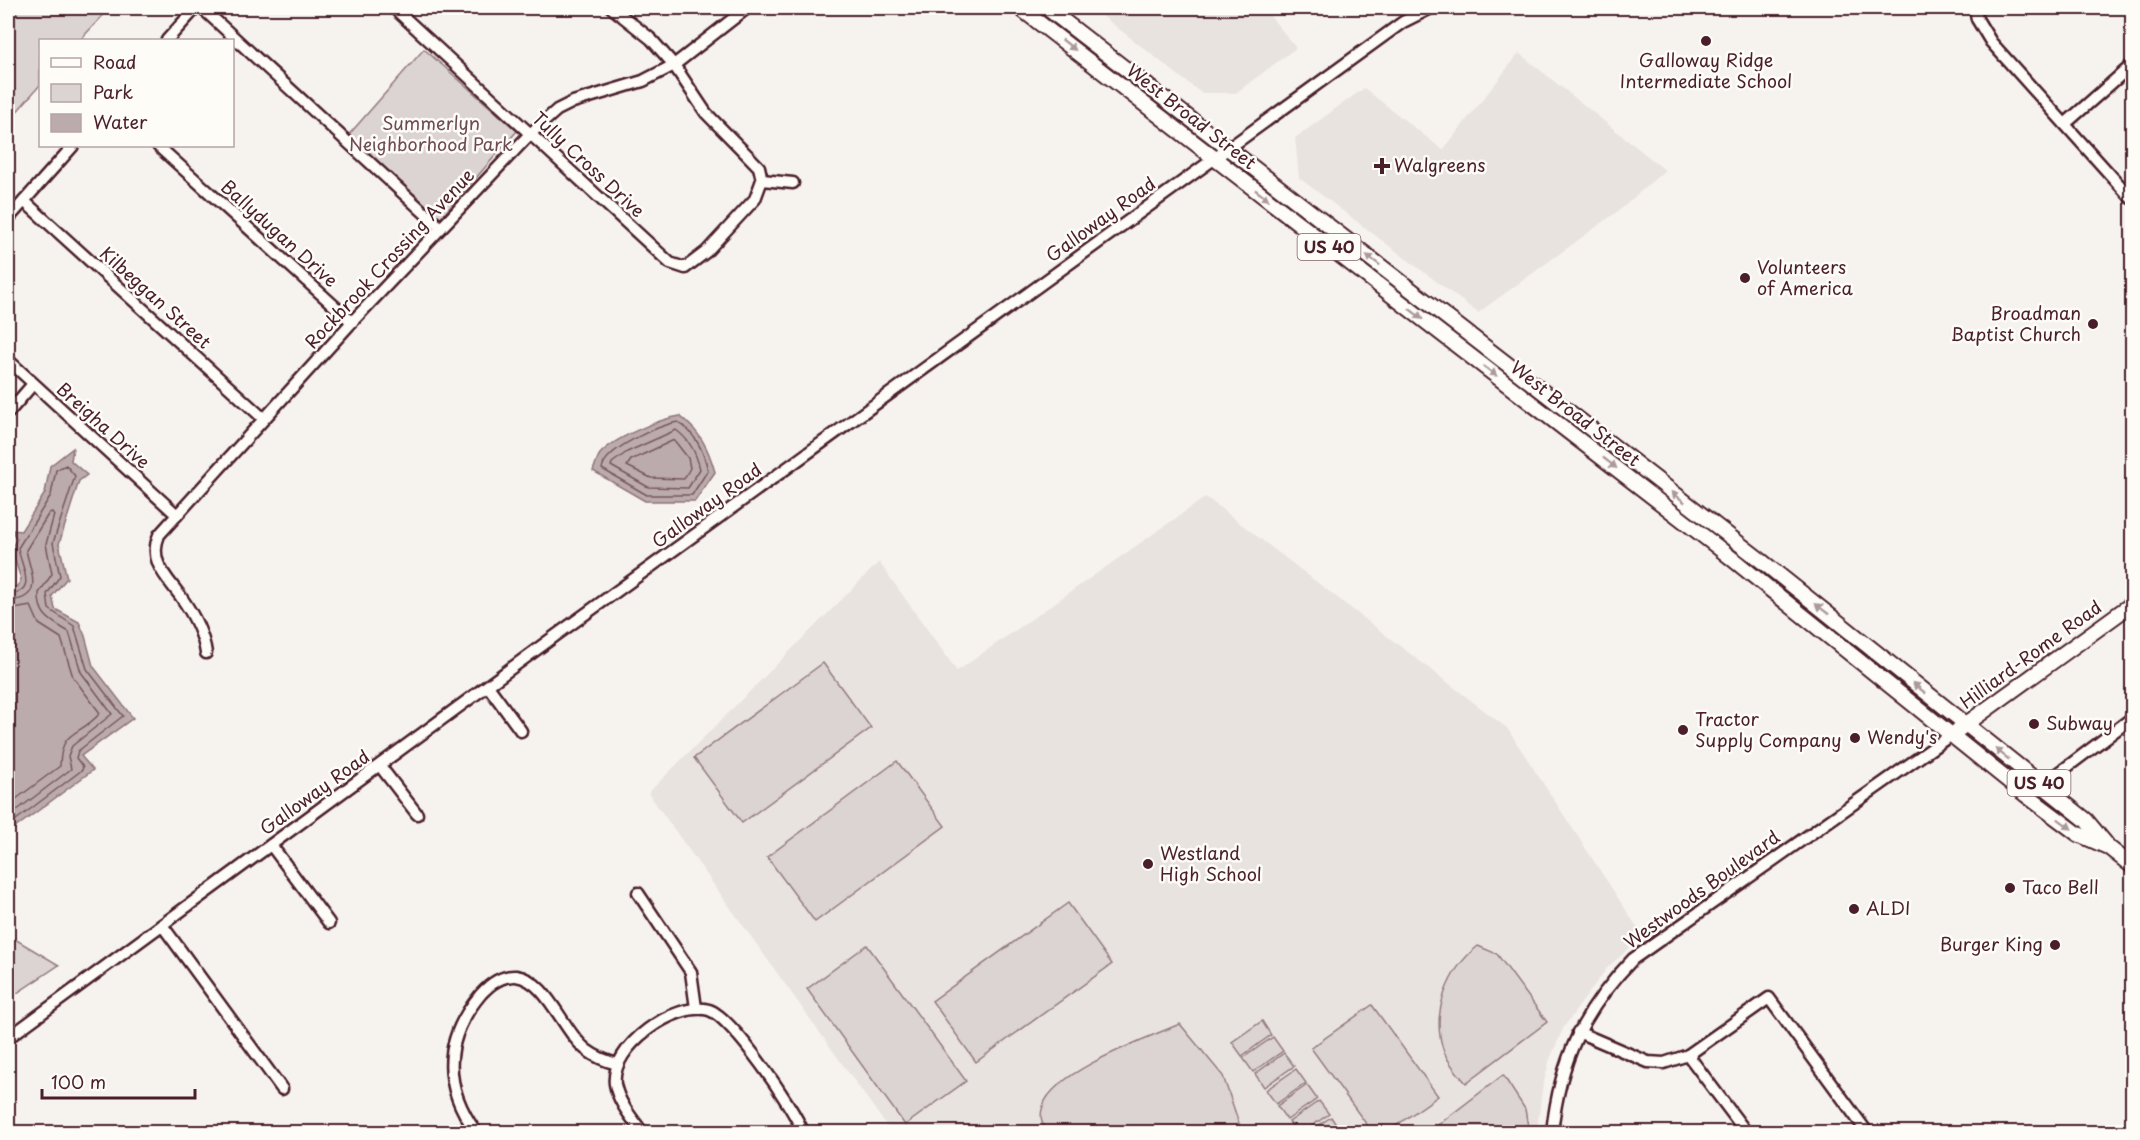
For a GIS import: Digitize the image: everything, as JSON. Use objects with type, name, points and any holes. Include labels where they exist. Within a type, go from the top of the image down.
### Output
[{"type":"main road","name":"West Broad Street","points":[[1020,8],[1715,545],[2078,834],[2108,847]]},
{"type":"main road","name":"West Broad Street","points":[[1047,8],[1759,559],[1964,725],[2086,820],[2108,847],[2133,866]]},
{"type":"main road","name":"Hilliard-Rome Road","points":[[1951,735],[2133,604]]},
{"type":"street","points":[[8,12],[11,8]]},
{"type":"street","points":[[167,39],[196,8]]},
{"type":"street","points":[[201,8],[441,228]]},
{"type":"street","name":"Tully Cross Drive","points":[[394,8],[670,263],[685,268],[706,252],[749,206],[762,180]]},
{"type":"street","points":[[612,8],[651,39],[674,65],[706,113],[759,167],[762,180],[793,183]]},
{"type":"street","name":"Rockbrook Crossing Avenue","points":[[206,653],[204,635],[181,597],[162,572],[155,544],[159,535],[352,322],[530,134],[557,110],[573,102],[643,81],[674,65],[747,8]]},
{"type":"street","name":"Galloway Road","points":[[8,1038],[488,686],[1403,22],[1431,8]]},
{"type":"street","points":[[1975,8],[1977,19],[1991,42],[2133,199]]},
{"type":"street","points":[[2065,124],[2133,65]]},
{"type":"street","points":[[8,219],[72,147]]},
{"type":"street","name":"Ballydugan Drive","points":[[159,147],[352,322]]},
{"type":"street","name":"Kilbeggan Street","points":[[24,201],[264,420]]},
{"type":"street","name":"Breigha Drive","points":[[8,360],[177,515]]},
{"type":"street","points":[[8,413],[33,384]]},
{"type":"street","points":[[488,686],[521,730]]},
{"type":"street","points":[[2043,785],[2133,718]]},
{"type":"street","name":"Westwoods Boulevard","points":[[1552,1132],[1560,1081],[1578,1032],[1606,987],[1633,959],[1951,735]]},
{"type":"street","points":[[380,766],[417,814]]},
{"type":"street","points":[[271,845],[329,923]]},
{"type":"street","points":[[639,893],[692,972],[696,1008]]},
{"type":"street","points":[[162,925],[282,1089]]},
{"type":"street","points":[[476,1132],[458,1102],[452,1083],[451,1060],[454,1040],[462,1020],[474,1003],[497,979],[514,976],[524,978],[540,990],[586,1050],[599,1059],[617,1064]]},
{"type":"street","points":[[1578,1032],[1648,1062],[1664,1063],[1688,1055],[1766,998],[1772,1000],[1867,1132]]},
{"type":"street","points":[[642,1132],[618,1093],[615,1084],[617,1064],[632,1043],[668,1017],[677,1012],[696,1008],[717,1014],[736,1033],[794,1113],[803,1132]]},
{"type":"street","points":[[1688,1055],[1746,1132]]},
{"type":"shaded area","points":[[1092,8],[1264,8],[1296,48],[1236,93],[1201,93]]},
{"type":"shaded area","points":[[1519,53],[1665,170],[1621,209],[1478,313],[1299,178],[1295,138],[1364,88],[1443,150]]},
{"type":"shaded area","name":"Westland High School","points":[[1206,497],[1507,728],[1643,936],[1607,968],[1564,1027],[1550,1059],[1542,1090],[1537,1132],[891,1132],[648,793],[879,562],[957,671]]},
{"type":"green space","points":[[8,8],[110,8],[81,39],[39,39],[39,86],[8,122]]},
{"type":"green space","name":"Summerlyn Neighborhood Park","points":[[424,49],[517,131],[439,220],[346,138]]},
{"type":"green space","points":[[823,663],[871,728],[742,823],[694,758]]},
{"type":"green space","points":[[897,761],[945,826],[815,922],[767,857]]},
{"type":"green space","points":[[1068,903],[1112,964],[976,1062],[932,1001]]},
{"type":"green space","points":[[8,935],[59,965],[8,999]]},
{"type":"green space","points":[[867,945],[966,1081],[905,1125],[807,989]]},
{"type":"green space","points":[[1478,946],[1497,954],[1547,1022],[1466,1083],[1451,1065],[1444,1052],[1439,1022],[1444,993],[1450,980],[1467,956]]},
{"type":"green space","points":[[1372,1005],[1438,1096],[1387,1132],[1372,1132],[1311,1048]]},
{"type":"green space","points":[[1262,1021],[1271,1035],[1242,1056],[1232,1042]]},
{"type":"green space","points":[[1180,1024],[1223,1076],[1242,1132],[1047,1132],[1041,1114],[1043,1106],[1050,1093],[1064,1081],[1125,1047]]},
{"type":"green space","points":[[1273,1037],[1283,1051],[1253,1072],[1243,1058]]},
{"type":"green space","points":[[1284,1053],[1294,1066],[1264,1087],[1255,1074]]},
{"type":"green space","points":[[1296,1069],[1306,1083],[1276,1104],[1266,1090]]},
{"type":"green space","points":[[1503,1075],[1525,1109],[1529,1132],[1437,1132],[1438,1125]]},
{"type":"green space","points":[[1307,1085],[1317,1099],[1287,1120],[1277,1106]]},
{"type":"green space","points":[[1319,1101],[1329,1114],[1303,1132],[1297,1132],[1289,1122]]},
{"type":"green space","points":[[1331,1117],[1340,1131],[1309,1132]]},
{"type":"water","points":[[680,416],[693,428],[702,441],[715,472],[695,501],[645,501],[593,471],[600,454],[615,442],[649,425]]},
{"type":"water","points":[[73,448],[71,461],[87,475],[79,481],[59,544],[67,578],[52,596],[55,609],[79,622],[93,666],[133,718],[81,756],[93,770],[8,833],[8,588],[18,586],[21,579],[11,548],[17,539],[11,530],[21,531],[45,493],[50,466]]},
{"type":"place","name":"Galloway Ridge Intermediate School","points":[[1706,41]]},
{"type":"place","name":"Walgreens","points":[[1382,166]]},
{"type":"place","name":"Volunteers of America","points":[[1745,278]]},
{"type":"place","name":"Broadman Baptist Church","points":[[2093,324]]},
{"type":"place","name":"Subway","points":[[2034,724]]},
{"type":"place","name":"Tractor Supply Company","points":[[1683,730]]},
{"type":"place","name":"Wendy's","points":[[1855,738]]},
{"type":"place","name":"Westland High School","points":[[1148,864]]},
{"type":"place","name":"Taco Bell","points":[[2010,888]]},
{"type":"place","name":"ALDI","points":[[1854,909]]},
{"type":"place","name":"Burger King","points":[[2055,945]]}]
